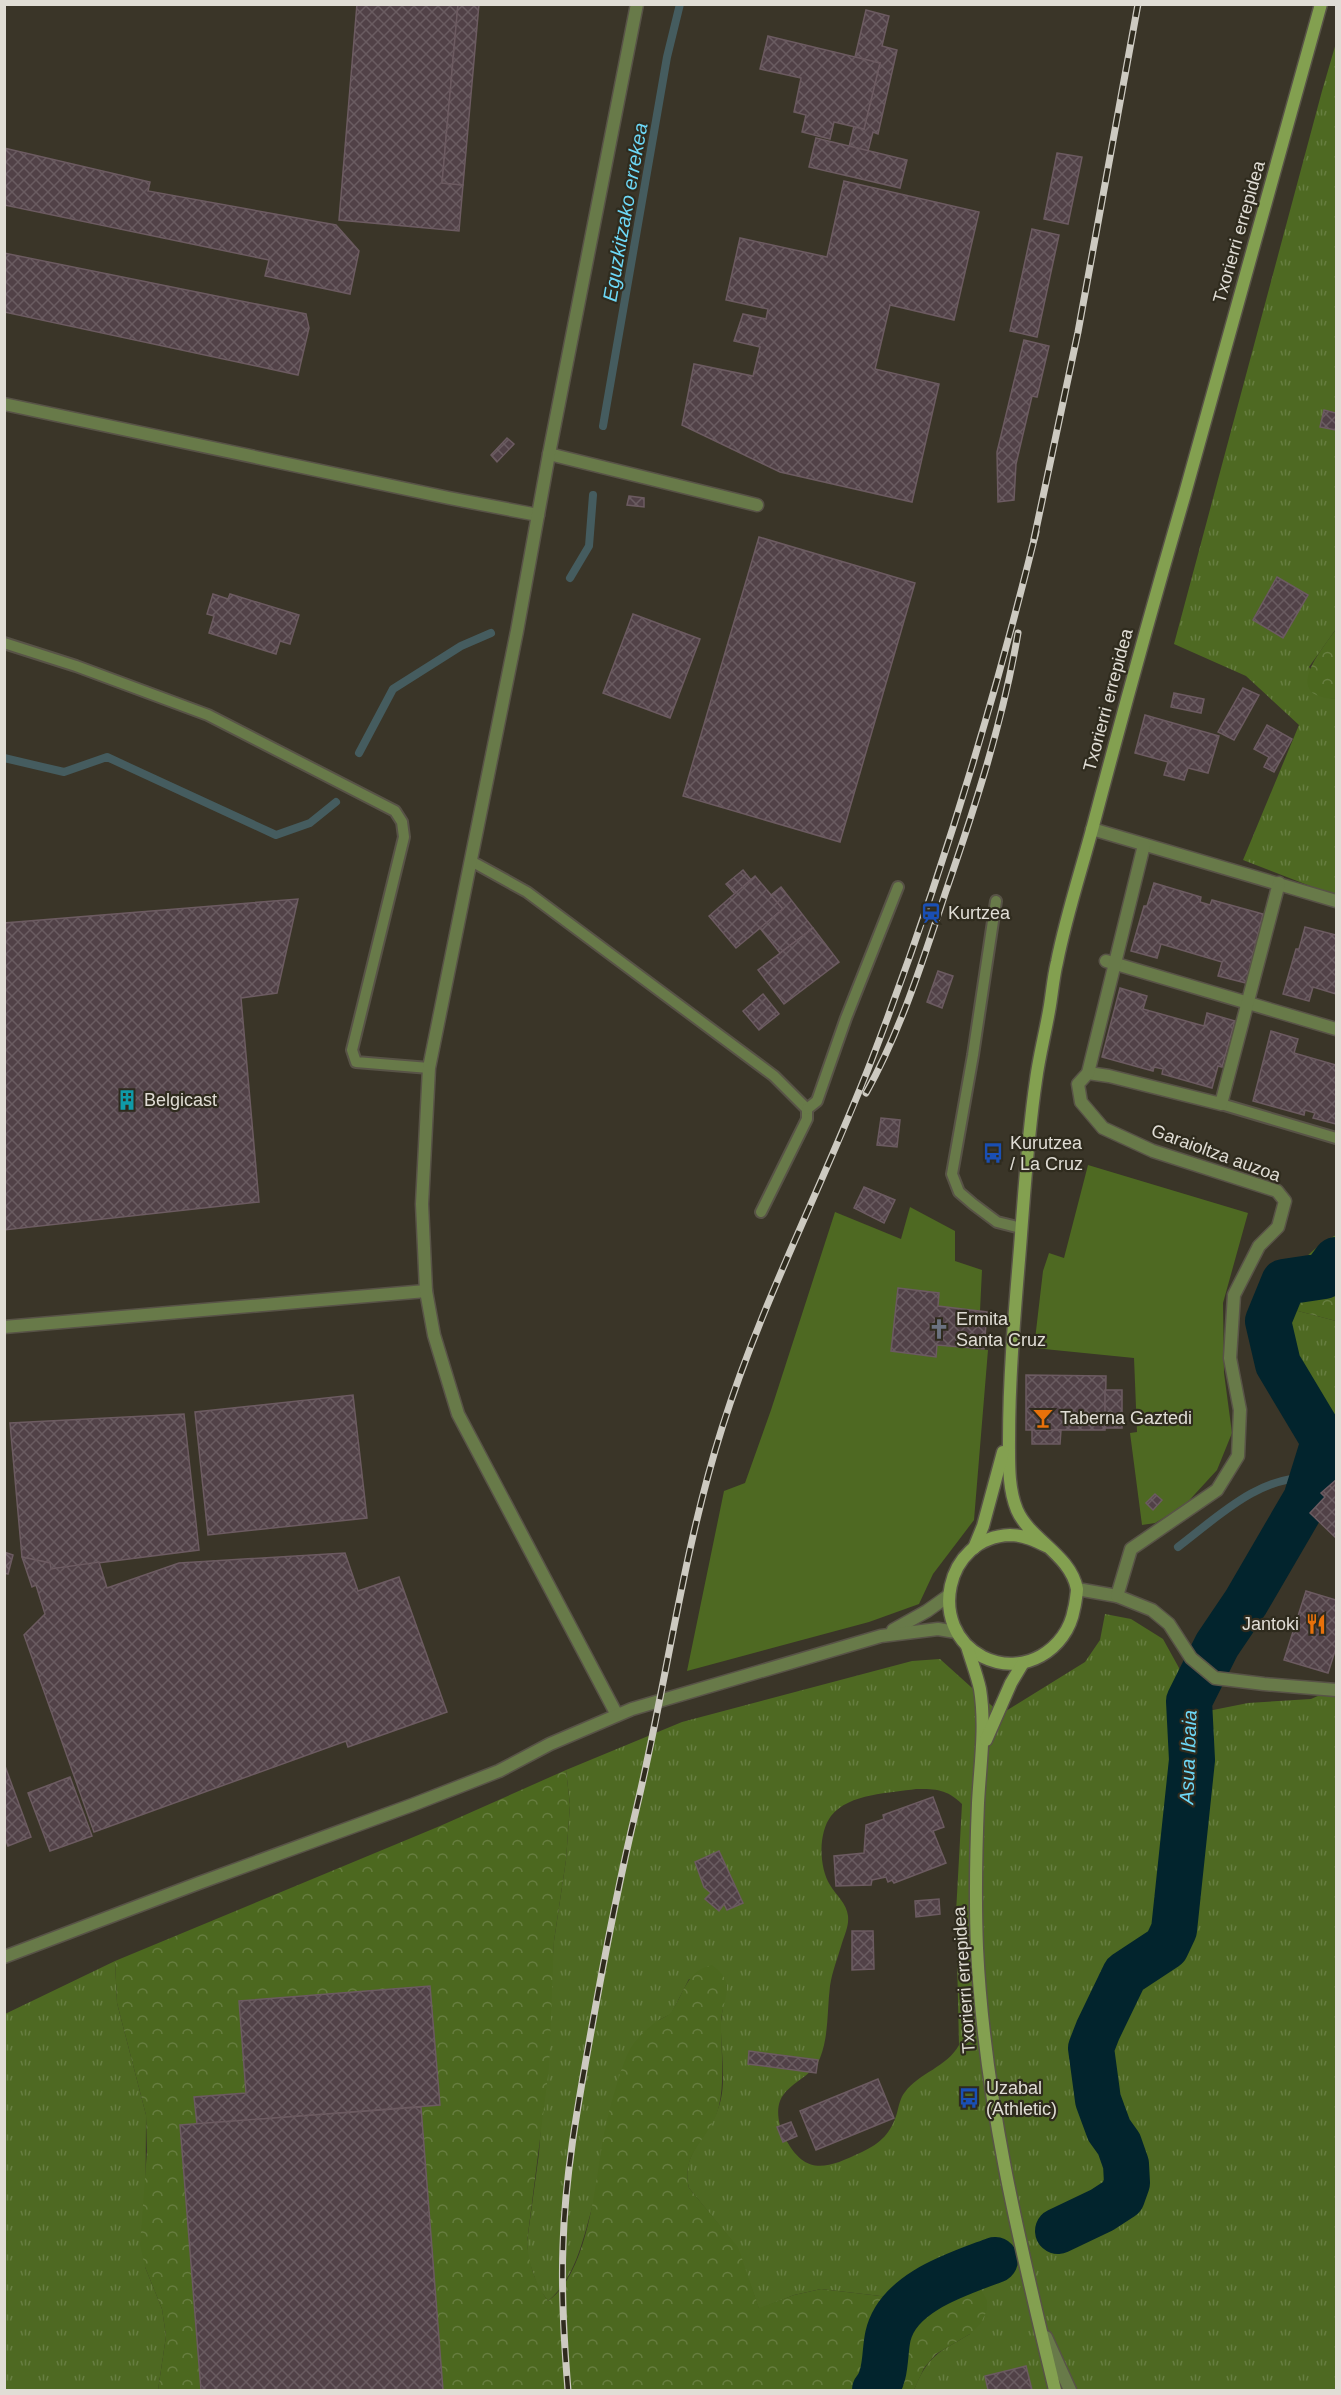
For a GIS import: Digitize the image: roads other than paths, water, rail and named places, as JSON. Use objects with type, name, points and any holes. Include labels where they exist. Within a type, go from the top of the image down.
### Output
[{"type":"street","points":[[617,1714],[458,1414],[434,1335],[426,1291],[422,1204],[429,1068],[637,4]]},
{"type":"street","name":"Txorierri errepidea","points":[[1048,1547],[1031,1538],[1011,1535],[992,1539],[974,1548],[961,1561],[951,1578],[948,1596],[949,1615],[956,1632],[967,1646],[984,1657],[1002,1664],[1023,1663],[1043,1656],[1060,1642],[1071,1623],[1077,1589],[1063,1561],[1018,1513],[1008,1470],[1010,1364],[1036,1079],[1057,961],[1143,636],[1321,4]]},
{"type":"street","points":[[4,404],[437,496],[538,515]]},
{"type":"street","points":[[549,454],[757,505]]},
{"type":"street","points":[[1092,829],[1336,901]]},
{"type":"street","points":[[1144,845],[1111,962],[1088,1073],[1109,1076],[1221,1104],[1279,884]]},
{"type":"street","points":[[1111,962],[1336,1029]]},
{"type":"street","name":"Garaioltza auzoa","points":[[1088,1073],[1078,1084],[1081,1102],[1103,1128],[1153,1151],[1277,1191],[1285,1201],[1278,1227],[1259,1246],[1233,1295],[1230,1358],[1240,1410],[1238,1456],[1217,1490],[1131,1549],[1117,1596]]},
{"type":"street","points":[[4,1328],[426,1291]]},
{"type":"street","name":"Txorierri errepidea","points":[[974,1548],[998,1474],[1009,1420]]},
{"type":"street","points":[[1077,1589],[1117,1596],[1152,1610],[1170,1623],[1191,1658],[1215,1678],[1336,1690]]},
{"type":"street","points":[[881,1636],[919,1616],[948,1596]]},
{"type":"street","points":[[4,1957],[412,1806],[499,1771],[550,1744],[617,1714],[881,1636],[938,1629],[956,1632]]},
{"type":"street","name":"Txorierri errepidea","points":[[967,1646],[981,1699],[984,1732],[976,1886],[977,1949],[983,2020],[995,2111],[1055,2391]]},
{"type":"street","name":"Txorierri errepidea","points":[[980,1776],[987,1736],[1011,1683],[1023,1663]]},
{"type":"street","points":[[1039,2322],[1070,2391]]},
{"type":"lane","points":[[4,643],[76,666],[208,716],[395,811],[402,822],[404,837],[352,1050],[356,1062],[429,1068]]},
{"type":"lane","points":[[471,861],[527,892],[774,1076],[807,1109],[807,1119],[761,1212]]},
{"type":"lane","points":[[807,1109],[817,1101],[846,1018],[898,887]]},
{"type":"lane","points":[[996,901],[952,1173],[960,1192],[973,1204],[997,1222],[1021,1228]]},
{"type":"lane","points":[[1221,1104],[1336,1138]]},
{"type":"waterway","name":"Eguzkitzako errekea","points":[[603,426],[667,57],[680,4]]},
{"type":"waterway","name":"Eguzkitzako errekea","points":[[570,578],[589,546],[593,495]]},
{"type":"waterway","name":"Eguzkitzako errekea","points":[[359,753],[393,689],[461,646],[491,633]]},
{"type":"waterway","name":"Eguzkitzako errekea","points":[[4,758],[64,772],[107,757],[276,835],[310,823],[336,802]]},
{"type":"waterway","name":"Asua Ibaia","points":[[1058,2231],[1102,2210],[1122,2197],[1127,2183],[1126,2164],[1119,2144],[1109,2130],[1098,2100],[1091,2048],[1125,1974],[1166,1947],[1174,1930],[1192,1760],[1189,1701],[1217,1645],[1246,1602],[1306,1499],[1324,1441],[1278,1364],[1268,1321],[1284,1282],[1324,1276],[1336,1260]]},
{"type":"waterway","points":[[1178,1547],[1224,1511],[1257,1491],[1293,1478],[1313,1477]]},
{"type":"waterway","name":"Asua Ibaia","points":[[875,2390],[882,2378],[888,2336],[894,2321],[904,2308],[916,2296],[931,2287],[995,2260]]},
{"type":"railway","points":[[1034,539],[1078,332],[1138,4]]},
{"type":"railway","points":[[568,2390],[562,2263],[572,2144],[611,1924],[648,1759],[696,1521],[708,1474],[738,1381],[774,1288],[872,1059],[919,929],[982,732],[1036,532]]},
{"type":"railway","points":[[866,1093],[890,1045],[929,943],[987,764],[1005,699],[1018,633]]},
{"type":"place","name":"Kurtzea","points":[[931,913]]},
{"type":"place","name":"Belgicast","points":[[127,1100]]},
{"type":"place","name":"Kurutzea / La Cruz","points":[[993,1153]]},
{"type":"place","name":"Ermita Santa Cruz","points":[[939,1329]]},
{"type":"place","name":"Taberna Gaztedi","points":[[1043,1418]]},
{"type":"place","name":"Jantoki","points":[[1316,1624]]},
{"type":"place","name":"Uzabal (Athletic)","points":[[969,2098]]}]
